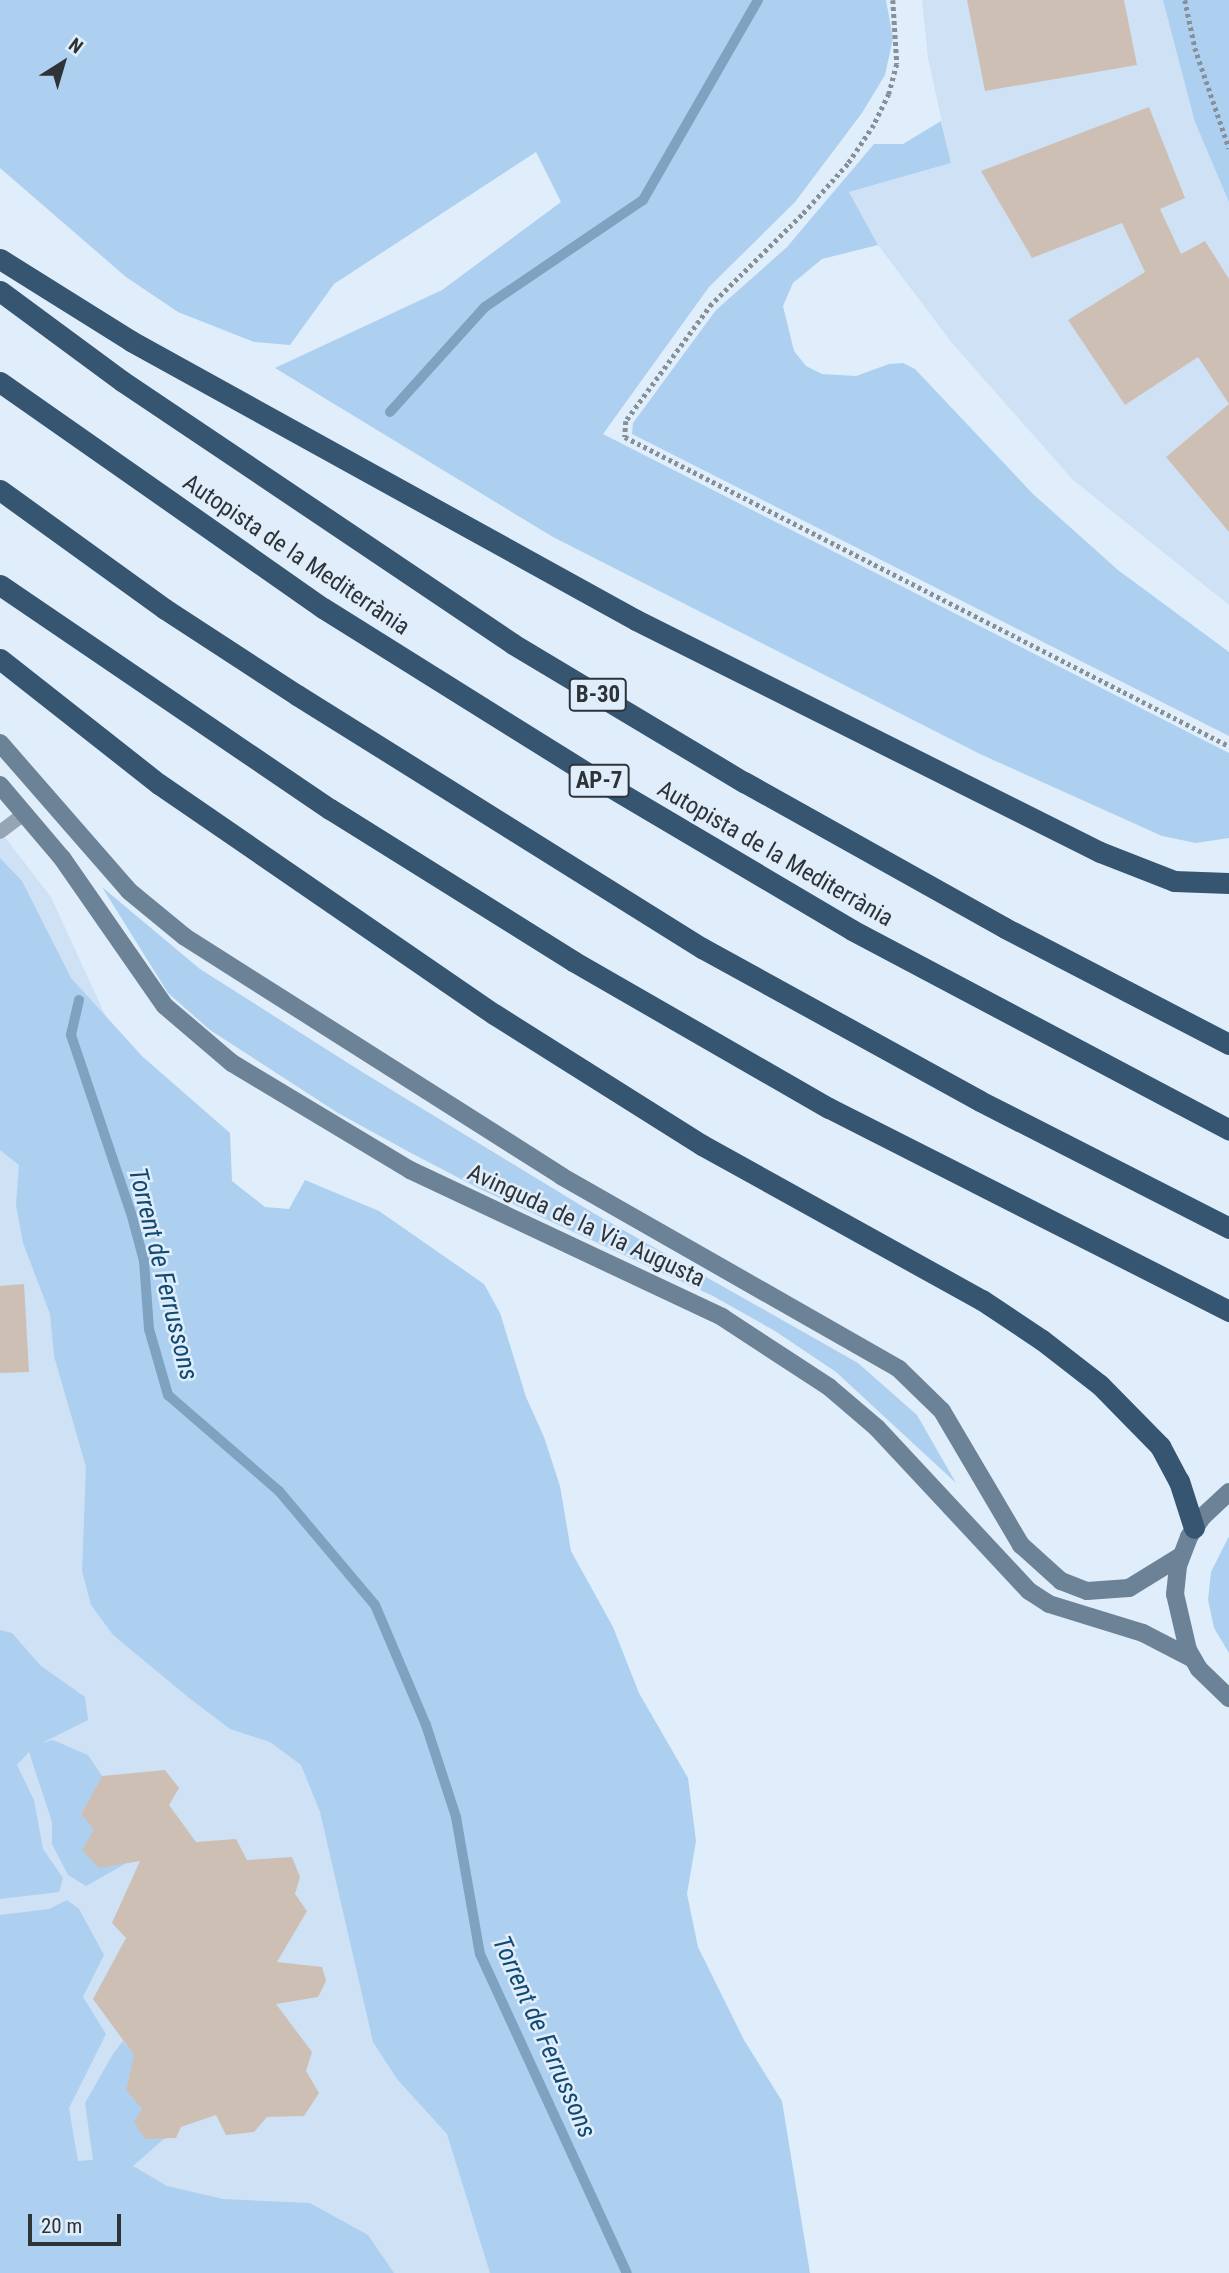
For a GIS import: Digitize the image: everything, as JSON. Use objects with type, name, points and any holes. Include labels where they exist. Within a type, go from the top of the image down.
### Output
[{"type":"highway","points":[[0,259],[143,348],[636,620],[1110,857],[1174,881],[1229,883]]},
{"type":"highway","name":"B-30","points":[[0,291],[133,388],[513,644],[744,782],[957,901],[1229,1044]]},
{"type":"highway","name":"Autopista de la Mediterrània","points":[[0,382],[323,608],[585,772],[876,943],[1229,1130]]},
{"type":"highway","points":[[0,490],[165,609],[297,695],[702,948],[968,1094],[1229,1228]]},
{"type":"highway","points":[[0,585],[330,809],[573,961],[829,1108],[1229,1311]]},
{"type":"highway","points":[[0,659],[169,791],[505,1021],[702,1145],[982,1300],[1042,1340],[1100,1385],[1160,1446],[1179,1481],[1194,1528]]},
{"type":"street","name":"Avinguda de la Via Augusta","points":[[0,743],[129,891],[196,945],[561,1176],[899,1369],[942,1411],[1021,1545],[1061,1581],[1087,1591],[1129,1588],[1181,1556]]},
{"type":"street","name":"Avinguda de la Via Augusta","points":[[0,785],[62,858],[165,1006],[232,1063],[410,1170],[722,1317],[829,1387],[877,1428],[1029,1591],[1049,1604],[1143,1633],[1193,1659]]},
{"type":"street","points":[[1229,1492],[1194,1528],[1181,1556],[1176,1614],[1193,1659],[1229,1698]]},
{"type":"lane","points":[[0,832],[25,813]]},
{"type":"path","points":[[893,0],[897,64],[890,94],[874,125],[848,164],[811,205],[712,304],[626,421],[625,437],[1229,746]]},
{"type":"path","points":[[1185,0],[1195,48],[1229,148]]},
{"type":"shaded area","points":[[0,0],[886,0],[893,38],[885,75],[862,113],[795,202],[709,287],[603,434],[1229,753],[1229,838],[1196,843],[1162,836],[980,754],[553,537],[275,368],[442,290],[561,202],[536,152],[334,284],[290,345],[254,342],[178,312],[126,277],[0,168]]},
{"type":"shaded area","points":[[922,0],[1229,0],[1229,605],[1072,479],[952,343],[878,245],[849,192],[951,163],[928,58]]},
{"type":"shaded area","points":[[1163,0],[1229,0],[1229,202],[1195,122]]},
{"type":"shaded area","points":[[941,121],[951,163],[849,192],[878,245],[822,259],[793,283],[783,306],[794,351],[806,366],[822,374],[856,376],[889,364],[903,363],[915,369],[1033,494],[1118,570],[1229,652],[1229,736],[632,434],[633,423],[716,310],[787,247],[874,144],[903,144]]},
{"type":"shaded area","points":[[0,831],[51,897],[106,1017],[319,1646],[459,2127],[496,2273],[0,2273]]},
{"type":"shaded area","points":[[0,858],[22,881],[71,978],[143,1057],[230,1133],[232,1181],[265,1207],[289,1209],[305,1180],[379,1211],[484,1284],[500,1313],[526,1397],[544,1437],[560,1486],[571,1551],[613,1627],[639,1693],[688,1778],[696,1841],[687,1894],[698,1947],[744,2040],[782,2101],[810,2273],[490,2273],[447,2134],[397,2079],[373,2042],[320,1812],[301,1765],[270,1742],[230,1729],[188,1697],[113,1635],[91,1605],[82,1571],[86,1467],[54,1356],[50,1314],[23,1243],[16,1205],[19,1165],[0,1150]]},
{"type":"shaded area","points":[[102,887],[200,969],[359,1070],[595,1214],[858,1363],[917,1415],[956,1483],[836,1372],[775,1331],[713,1296],[480,1189],[411,1153],[338,1113],[210,1030],[168,993]]},
{"type":"shaded area","points":[[1229,1536],[1229,1653],[1214,1628],[1208,1600],[1211,1572]]},
{"type":"shaded area","points":[[0,1630],[12,1633],[41,1666],[85,1697],[88,1720],[42,1743],[53,1740],[88,1755],[102,1776],[81,1814],[125,1864],[86,1886],[68,1875],[52,1844],[52,1822],[29,1752],[17,1765],[34,1800],[43,1849],[63,1878],[59,1892],[0,1899]]},
{"type":"shaded area","points":[[67,1900],[79,1909],[104,1955],[83,1997],[106,2034],[69,2108],[78,2161],[93,2160],[85,2103],[113,2054],[123,2041],[130,2050],[159,2047],[152,2064],[132,2065],[126,2090],[136,2102],[149,2098],[165,2138],[133,2166],[167,2186],[223,2199],[310,2203],[368,2235],[394,2273],[0,2273],[0,1915],[49,1909]]},
{"type":"building","points":[[967,0],[1124,0],[1137,65],[985,91]]},
{"type":"building","points":[[1149,107],[1185,198],[1160,209],[1181,254],[1205,241],[1229,279],[1229,404],[1198,357],[1125,405],[1068,320],[1145,272],[1122,223],[1032,258],[981,171]]},
{"type":"building","points":[[1229,404],[1229,532],[1166,457]]},
{"type":"building","points":[[24,1284],[29,1372],[0,1373],[0,1286]]},
{"type":"building","points":[[165,1770],[179,1788],[169,1805],[196,1842],[236,1839],[247,1860],[292,1857],[300,1877],[295,1894],[307,1911],[277,1962],[322,1967],[326,1981],[318,1997],[276,2004],[312,2052],[306,2071],[319,2093],[304,2116],[267,2117],[254,2132],[226,2135],[216,2115],[181,2127],[176,2138],[145,2139],[134,2122],[142,2109],[126,2090],[134,2055],[93,1999],[126,1938],[112,1923],[140,1861],[99,1868],[82,1850],[94,1830],[81,1814],[102,1776]]},
{"type":"waterway","name":"Torrent de Ferrussons","points":[[390,412],[485,307],[643,200],[758,0]]},
{"type":"waterway","name":"Torrent de Ferrussons","points":[[79,1000],[71,1035],[131,1213],[144,1261],[149,1329],[168,1395],[279,1491],[375,1605],[426,1725],[456,1817],[480,1954],[627,2273]]}]
